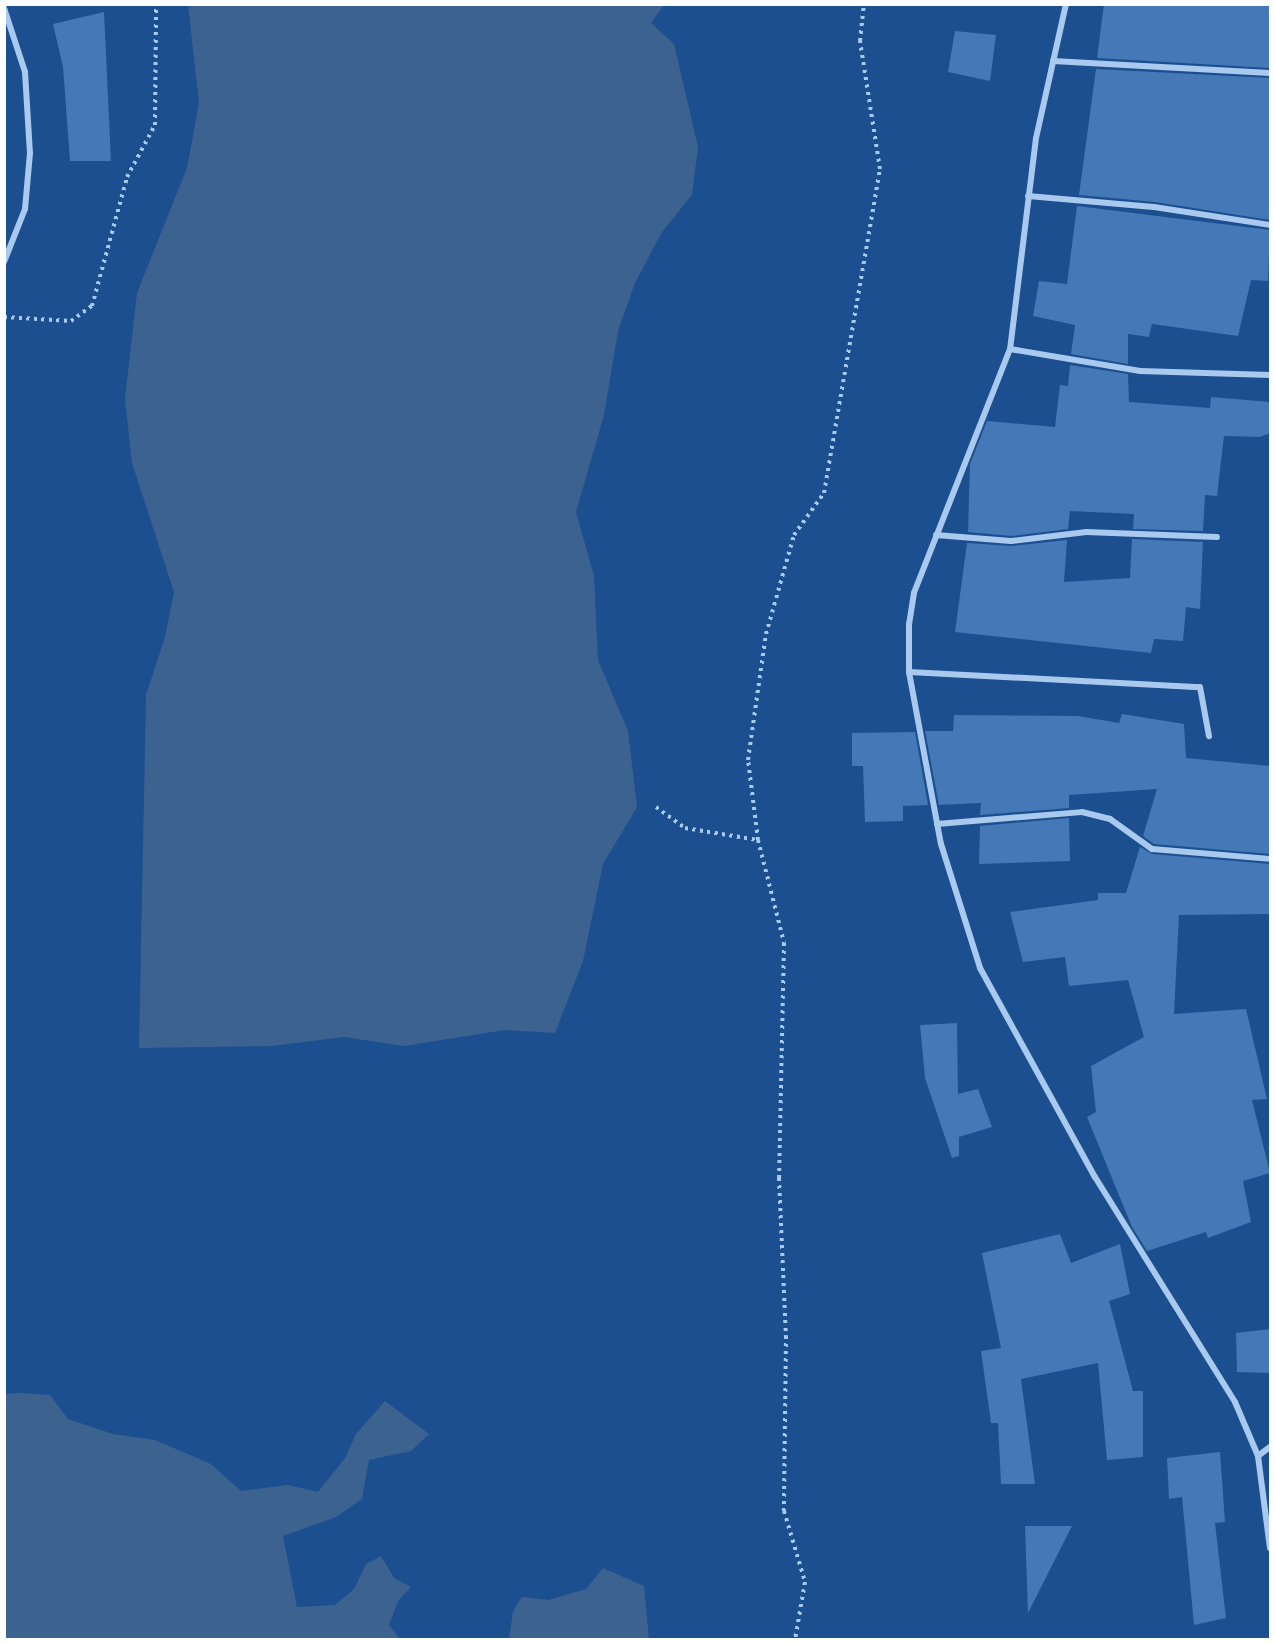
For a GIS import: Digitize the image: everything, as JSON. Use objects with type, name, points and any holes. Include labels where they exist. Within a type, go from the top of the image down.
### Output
[{"type":"street","points":[[1066,4],[1028,196],[1010,348],[996,393],[914,593],[909,624],[909,672],[937,824],[980,968],[1095,1177],[1235,1402],[1258,1456],[1270,1548]]},
{"type":"street","points":[[4,8],[25,72],[30,153],[25,209],[4,262]]},
{"type":"street","points":[[1053,61],[1270,73]]},
{"type":"street","points":[[1028,196],[1154,207],[1270,225]]},
{"type":"street","points":[[1010,348],[1140,371],[1270,375]]},
{"type":"street","points":[[936,535],[1011,541],[1086,532],[1217,537]]},
{"type":"street","points":[[909,672],[1200,687],[1209,736]]},
{"type":"street","points":[[937,824],[1082,812],[1110,819],[1152,849],[1270,859]]},
{"type":"street","points":[[1258,1456],[1270,1447]]},
{"type":"path","points":[[4,317],[71,321],[92,306],[128,177],[155,125],[156,4]]},
{"type":"path","points":[[795,1640],[804,1582],[784,1511],[786,1336],[779,1178],[784,943],[758,840],[747,760],[766,634],[794,535],[824,493],[880,169],[860,41],[864,4]]},
{"type":"path","points":[[656,807],[685,828],[758,840]]},
{"type":"water","points":[[188,5],[664,5],[651,23],[674,44],[698,147],[692,195],[662,232],[635,283],[618,331],[604,415],[576,512],[594,576],[598,660],[628,731],[637,807],[603,864],[583,961],[555,1033],[505,1030],[404,1046],[344,1037],[272,1046],[139,1048],[146,695],[165,637],[174,592],[132,463],[125,399],[137,293],[187,168],[199,103]]},
{"type":"water","points":[[5,1394],[50,1395],[68,1419],[113,1434],[155,1440],[211,1464],[241,1491],[288,1485],[318,1492],[345,1458],[356,1434],[385,1401],[429,1434],[411,1451],[369,1460],[362,1499],[336,1517],[283,1536],[297,1607],[335,1605],[354,1589],[366,1564],[381,1556],[394,1578],[411,1587],[398,1601],[389,1625],[400,1639],[5,1639]]},
{"type":"water","points":[[603,1568],[644,1586],[649,1639],[509,1639],[513,1611],[522,1597],[548,1600],[586,1589]]},
{"type":"building","points":[[1104,4],[1270,4],[1270,68],[1097,58]]},
{"type":"building","points":[[104,12],[111,161],[70,161],[63,67],[53,24]]},
{"type":"building","points":[[955,31],[996,35],[990,81],[948,72]]},
{"type":"building","points":[[1096,69],[1270,78],[1270,220],[1155,202],[1079,195]]},
{"type":"building","points":[[1077,206],[1270,230],[1268,281],[1251,280],[1238,336],[1152,324],[1149,337],[1128,334],[1128,364],[1071,354],[1075,325],[1033,316],[1039,281],[1067,284]]},
{"type":"building","points":[[1070,365],[1128,374],[1129,402],[1210,408],[1211,397],[1270,402],[1270,433],[1260,437],[1224,436],[1217,496],[1205,495],[1203,531],[1133,529],[1134,514],[1070,511],[1068,529],[1011,536],[968,532],[970,464],[987,421],[1055,427],[1060,385],[1068,386]]},
{"type":"building","points":[[1132,539],[1203,542],[1200,609],[1186,607],[1183,641],[1154,639],[1151,653],[955,632],[967,543],[1011,546],[1067,540],[1064,582],[1130,578]]},
{"type":"building","points":[[1122,714],[1184,724],[1186,758],[1270,766],[1270,854],[1154,844],[1143,836],[1157,789],[1069,795],[1069,808],[980,815],[981,803],[939,805],[925,731],[953,731],[954,715],[1078,716],[1119,723]]},
{"type":"building","points":[[915,732],[928,805],[903,806],[903,821],[865,822],[863,766],[852,766],[852,733]]},
{"type":"building","points":[[1069,818],[1070,861],[979,864],[980,826]]},
{"type":"building","points":[[1140,847],[1152,854],[1270,864],[1270,914],[1179,915],[1174,1014],[1246,1009],[1267,1099],[1252,1100],[1270,1173],[1243,1181],[1251,1222],[1208,1238],[1206,1232],[1147,1251],[1132,1227],[1087,1117],[1096,1112],[1091,1066],[1144,1037],[1128,980],[1069,986],[1065,957],[1023,962],[1010,912],[1098,900],[1098,893],[1126,893]]},
{"type":"building","points":[[957,1023],[958,1094],[978,1089],[992,1127],[959,1137],[959,1156],[952,1158],[925,1078],[920,1025]]},
{"type":"building","points":[[1060,1234],[1071,1263],[1120,1244],[1130,1294],[1109,1301],[1133,1391],[1143,1391],[1143,1457],[1107,1460],[1098,1363],[1021,1379],[1035,1484],[1001,1484],[998,1423],[991,1423],[981,1351],[1001,1348],[982,1253]]},
{"type":"building","points":[[1270,1329],[1270,1373],[1237,1372],[1236,1333]]},
{"type":"building","points":[[1220,1452],[1225,1522],[1215,1523],[1226,1618],[1194,1625],[1182,1497],[1169,1499],[1167,1458]]},
{"type":"building","points":[[1025,1526],[1072,1526],[1028,1613]]}]
